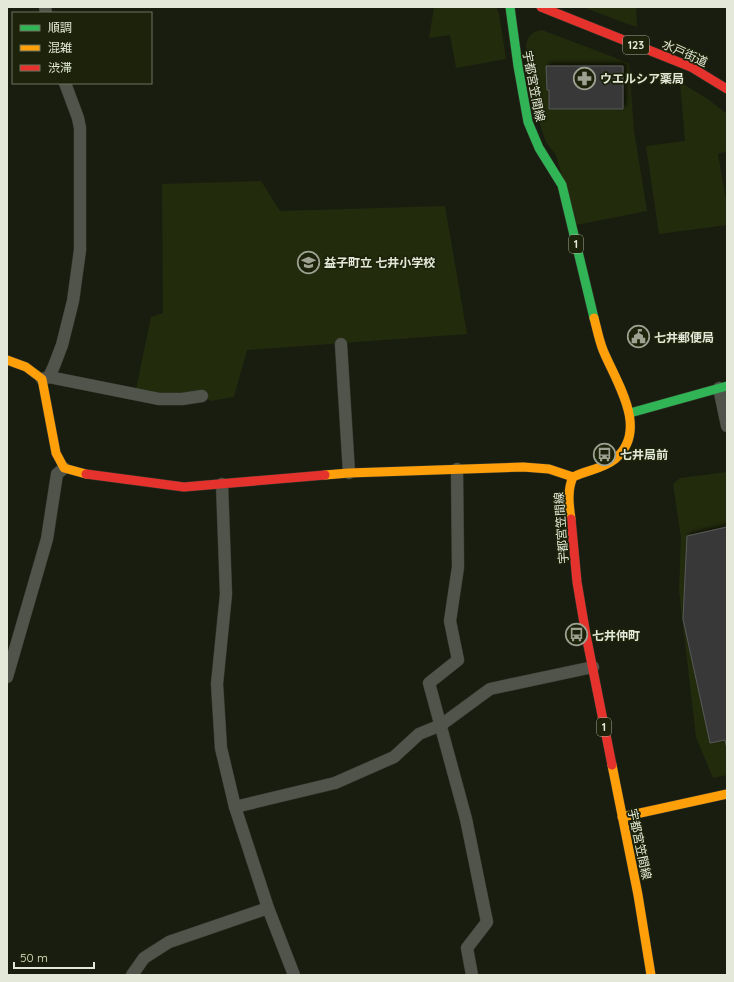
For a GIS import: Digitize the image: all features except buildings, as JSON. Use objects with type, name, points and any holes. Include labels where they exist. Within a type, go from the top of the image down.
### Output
[{"type":"main road","name":"宇都宮笠間線","points":[[510,7],[514,48],[528,126],[544,158],[562,185],[599,339],[630,413],[628,439],[623,450],[615,459],[604,466],[573,477],[569,490],[577,582],[586,635],[638,895],[651,975]]},
{"type":"main road","name":"水戸街道","points":[[541,7],[691,67],[727,89]]},
{"type":"main road","points":[[7,360],[21,363],[45,378],[56,453],[64,468],[90,475],[184,487],[349,473],[526,467],[556,470],[573,477]]},
{"type":"main road","points":[[630,413],[723,387]]},
{"type":"main road","points":[[622,817],[727,794]]},
{"type":"street","points":[[65,84],[78,118],[80,128],[80,250],[71,309],[62,345],[45,378],[159,399],[182,399],[202,396]]},
{"type":"street","points":[[341,344],[349,473]]},
{"type":"street","points":[[723,387],[727,426]]},
{"type":"street","points":[[7,677],[47,539],[57,474],[64,468]]},
{"type":"street","points":[[457,469],[458,567],[450,621],[458,660],[429,683],[466,819],[487,922],[467,948],[472,975]]},
{"type":"street","points":[[222,484],[226,594],[217,684],[221,748],[235,807],[268,908],[294,975]]},
{"type":"street","points":[[235,807],[335,783],[394,757],[419,734],[441,725],[490,689],[593,667]]},
{"type":"street","points":[[132,975],[144,958],[169,942],[268,908]]},
{"type":"shaded area","points":[[434,7],[496,7],[499,14],[506,59],[456,68],[450,35],[429,38]]},
{"type":"shaded area","points":[[583,7],[636,7],[637,27],[622,22]]},
{"type":"shaded area","points":[[542,30],[629,63],[634,131],[647,211],[576,225],[556,155],[546,142],[535,109],[526,45],[528,38],[534,32]]},
{"type":"shaded area","points":[[680,82],[709,100],[727,114],[727,151],[718,154],[727,206],[727,225],[659,234],[646,146],[685,141]]},
{"type":"shaded area","name":"益子町立 七井小学校","points":[[261,181],[280,211],[445,206],[467,334],[247,350],[234,397],[210,401],[198,391],[180,395],[136,389],[151,317],[163,313],[162,184]]},
{"type":"shaded area","points":[[727,472],[727,775],[713,778],[696,737],[679,591],[681,538],[673,484],[680,478]]},
{"type":"traffic: fast","points":[[510,7],[518,66],[528,122],[539,148],[562,185],[594,318]]},
{"type":"traffic: fast","points":[[630,413],[727,386]]},
{"type":"traffic: slow","points":[[571,519],[569,492],[573,477],[605,465],[615,459],[625,447],[630,434],[630,420],[627,406],[622,391],[603,350],[594,318]]},
{"type":"traffic: slow","points":[[7,360],[26,367],[42,379],[56,453],[64,468],[86,474]]},
{"type":"traffic: slow","points":[[325,475],[523,467],[549,469],[573,477]]},
{"type":"traffic: slow","points":[[612,765],[638,895],[651,975]]},
{"type":"traffic: slow","points":[[622,817],[727,794]]},
{"type":"traffic: jam","points":[[541,7],[691,67],[727,89]]},
{"type":"traffic: jam","points":[[86,474],[184,487],[325,475]]},
{"type":"traffic: jam","points":[[571,519],[577,582],[612,765]]},
{"type":"place","name":"ウエルシア薬局","points":[[585,78]]},
{"type":"place","name":"益子町立 七井小学校","points":[[309,262]]},
{"type":"place","name":"七井郵便局","points":[[639,337]]},
{"type":"place","name":"七井局前","points":[[604,454]]},
{"type":"place","name":"七井仲町","points":[[576,635]]}]
